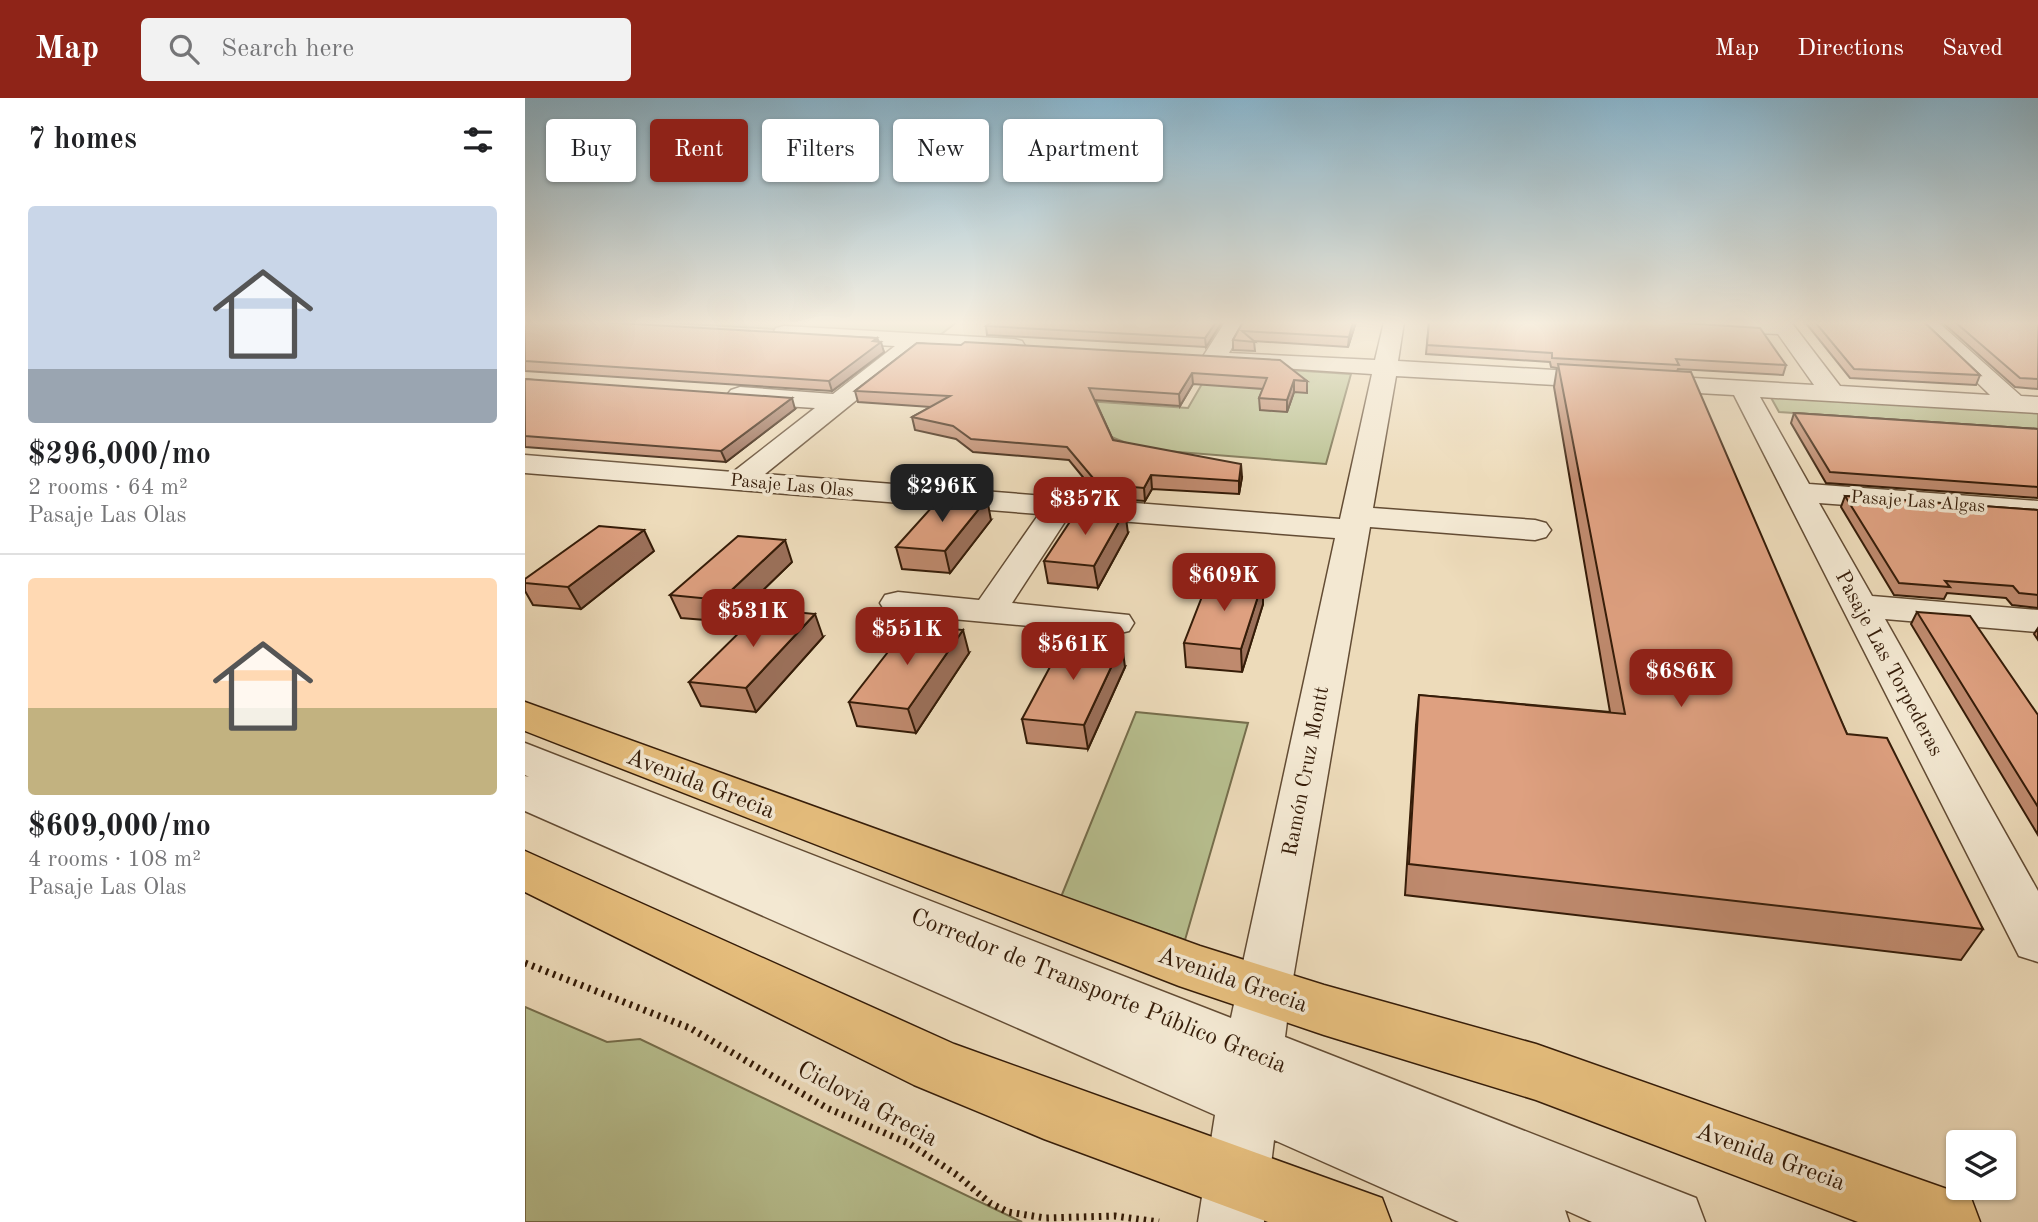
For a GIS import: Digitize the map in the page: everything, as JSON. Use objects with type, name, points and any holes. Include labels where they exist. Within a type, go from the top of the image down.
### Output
[{"type":"main road","name":"Avenida Grecia","points":[[525,716],[1056,917],[1263,990],[1537,1072],[1947,1222]]},
{"type":"main road","points":[[525,870],[935,1065],[1044,1109],[1234,1199],[1357,1222]]},
{"type":"street","points":[[739,481],[874,374]]},
{"type":"street","name":"Ramón Cruz Montt","points":[[1234,1199],[1263,990],[1383,374]]},
{"type":"street","points":[[1517,374],[2038,405]]},
{"type":"street","points":[[1819,374],[1832,392]]},
{"type":"street","points":[[1982,374],[2013,403]]},
{"type":"street","name":"Pasaje Las Torpederas","points":[[1742,387],[2038,940]]},
{"type":"street","points":[[716,393],[839,402]]},
{"type":"street","name":"Pasaje Las Olas","points":[[525,464],[1060,506],[1353,523],[1535,530]]},
{"type":"street","name":"Pasaje Las Algas","points":[[1798,492],[2038,510]]},
{"type":"street","points":[[989,611],[1060,506]]},
{"type":"street","points":[[898,603],[1116,623]]},
{"type":"street","points":[[1859,606],[2038,621]]},
{"type":"street","name":"Corredor de Transporte Público Grecia","points":[[525,758],[1187,1029],[1250,1076],[1319,1077],[1672,1222]]},
{"type":"street","name":"Corredor de Transporte Público Grecia","points":[[525,792],[1250,1076],[1536,1222]]},
{"type":"path","name":"Ciclovia Grecia","points":[[525,963],[690,1028],[827,1108],[908,1143],[957,1175],[990,1203],[1008,1212],[1045,1218],[1115,1216],[1159,1222]]},
{"type":"green space","points":[[1208,374],[1351,374],[1326,464],[1141,449],[1060,416],[1071,400],[1188,408]]},
{"type":"green space","points":[[1769,394],[2038,409],[2038,429],[1779,412]]},
{"type":"green space","points":[[1136,712],[1248,723],[1185,940],[1061,897]]},
{"type":"green space","points":[[525,1007],[607,1042],[640,1039],[1022,1222],[525,1222]]},
{"type":"building","points":[[729,374],[838,374],[829,381]]},
{"type":"building","points":[[876,374],[1191,374],[1179,394],[1089,388],[1113,440],[1241,464],[1239,481],[1151,475],[1144,488],[1098,484],[1067,447],[971,439],[953,426],[912,417],[950,396],[855,391]]},
{"type":"building","points":[[1214,374],[1299,374],[1307,381],[1294,380],[1287,400],[1259,398],[1267,378]]},
{"type":"building","points":[[1560,374],[1692,374],[1847,734],[1887,738],[1983,929],[1409,864],[1419,695],[1625,714]]},
{"type":"building","points":[[2016,374],[2038,374],[2038,379],[2020,378]]},
{"type":"building","points":[[525,379],[792,398],[721,451],[525,436]]},
{"type":"building","points":[[1794,413],[2038,429],[2038,487],[1830,472]]},
{"type":"building","points":[[942,496],[987,499],[945,551],[896,547]]},
{"type":"building","points":[[1845,496],[2038,510],[2038,595],[2019,593],[2013,586],[1945,581],[1950,587],[1899,583]]},
{"type":"building","points":[[1079,508],[1125,511],[1094,566],[1044,561]]},
{"type":"building","points":[[599,526],[644,530],[568,587],[525,583],[525,579]]},
{"type":"building","points":[[738,536],[785,540],[721,600],[670,595]]},
{"type":"building","points":[[1210,576],[1263,581],[1241,649],[1184,643]]},
{"type":"building","points":[[763,609],[815,614],[746,688],[689,682]]},
{"type":"building","points":[[1917,612],[1970,616],[2038,715],[2038,807]]},
{"type":"building","points":[[909,625],[963,630],[908,709],[849,702]]},
{"type":"building","points":[[1065,639],[1122,644],[1084,725],[1022,719]]}]
